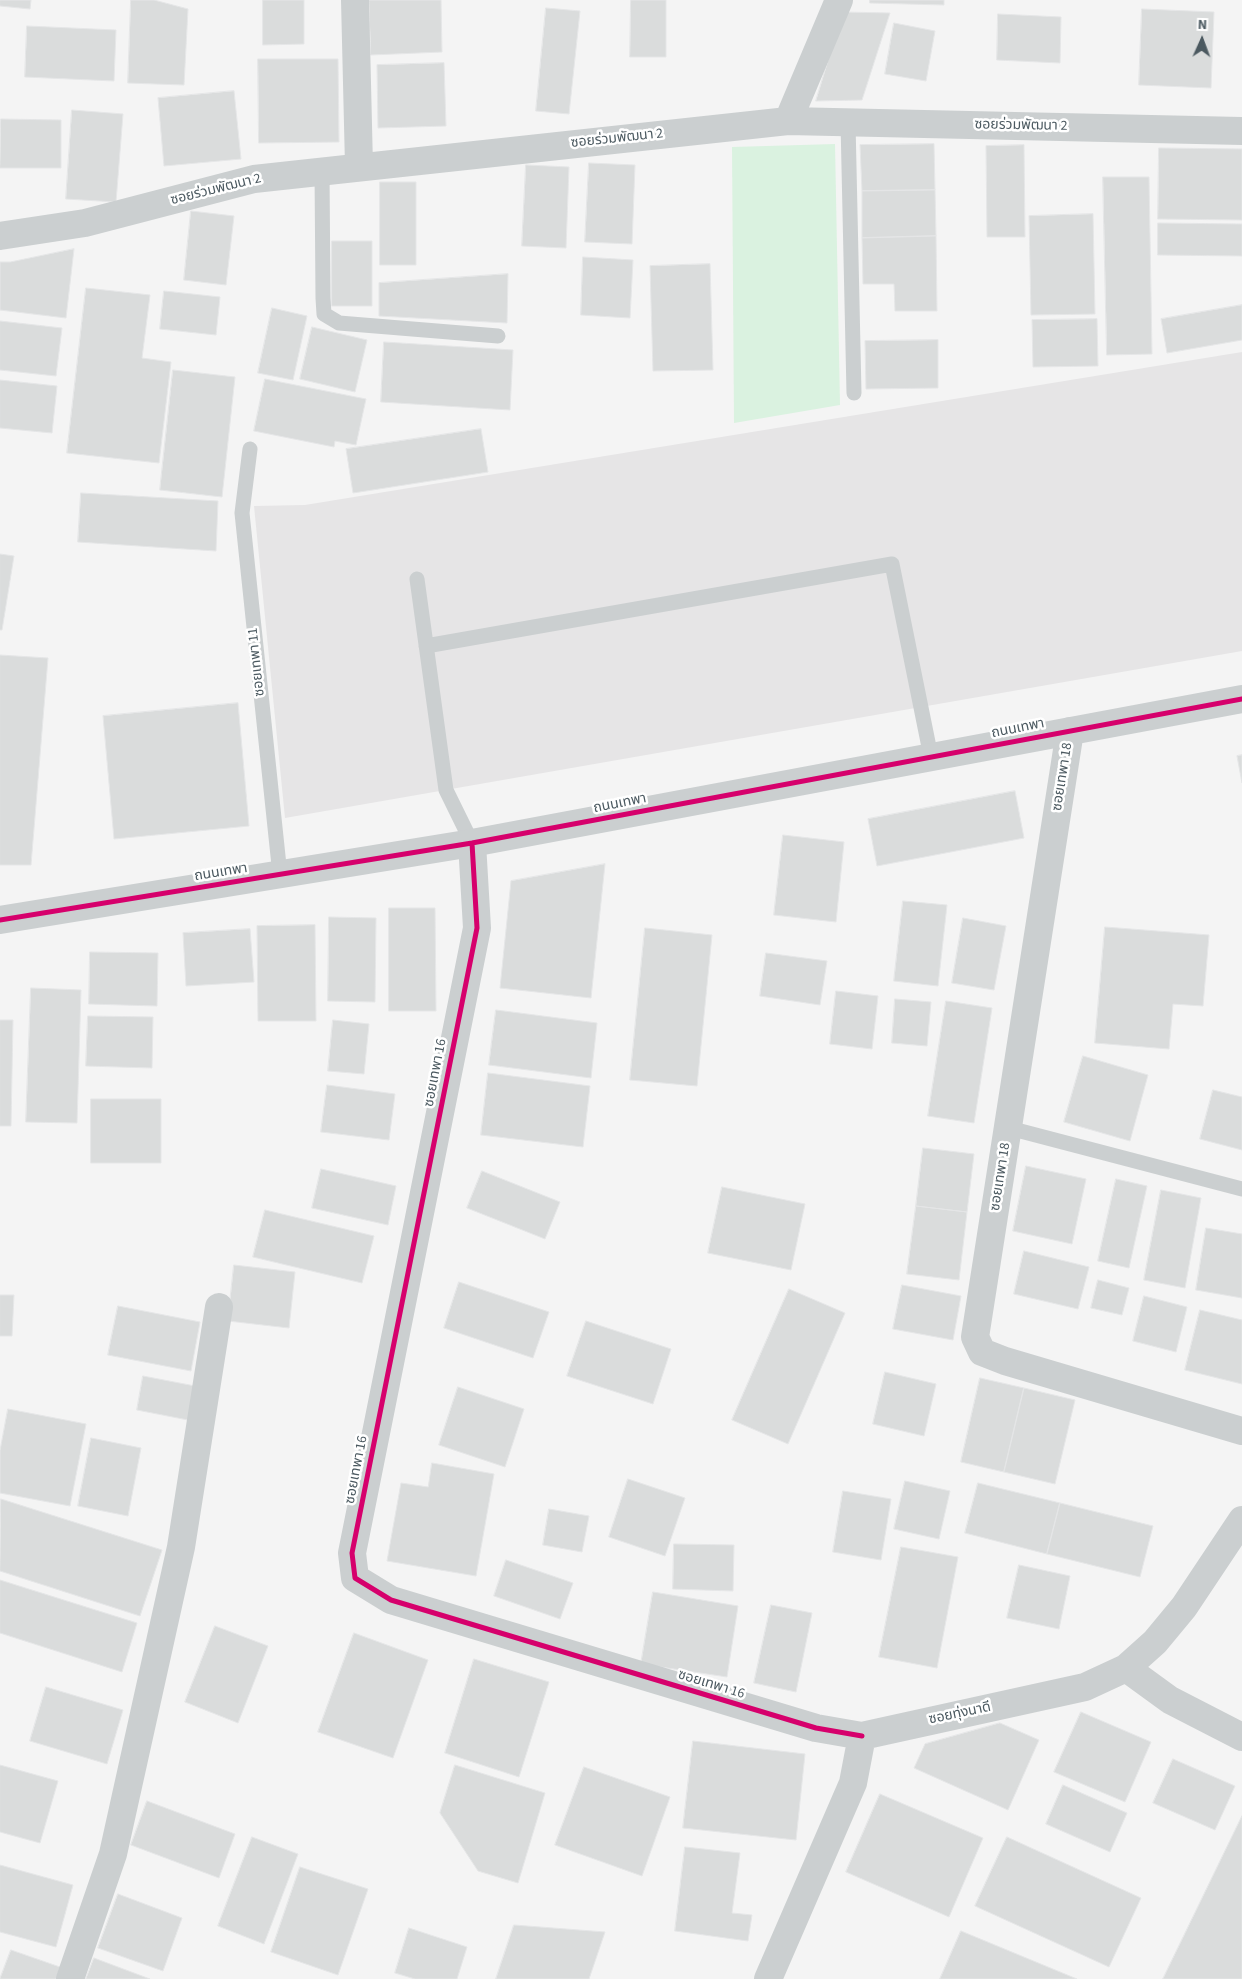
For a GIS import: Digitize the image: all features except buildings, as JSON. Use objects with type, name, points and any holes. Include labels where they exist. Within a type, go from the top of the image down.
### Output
[{"type":"street","points":[[355,0],[359,166]]},
{"type":"street","points":[[788,121],[838,0]]},
{"type":"street","name":"ซอยร่วมพัฒนา 2","points":[[0,236],[85,223],[254,179],[359,166],[788,121],[1242,131]]},
{"type":"street","name":"ถนนเทพา","points":[[0,920],[472,844],[1242,699]]},
{"type":"street","name":"ซอยเทพา 18","points":[[1070,731],[975,1336],[982,1352],[1005,1361],[1242,1431]]},
{"type":"street","name":"ซอยเทพา 16","points":[[472,844],[477,928],[352,1553],[355,1578],[391,1600],[816,1728],[862,1736]]},
{"type":"street","points":[[70,1979],[113,1854],[181,1547],[219,1307]]},
{"type":"street","name":"ซอยทุ่งนาดี","points":[[862,1736],[1085,1687],[1126,1668],[1155,1642],[1184,1607],[1242,1520]]},
{"type":"street","points":[[1126,1668],[1170,1700],[1242,1737]]},
{"type":"street","points":[[768,1979],[853,1783],[862,1736]]},
{"type":"lane","points":[[848,122],[854,393]]},
{"type":"lane","points":[[322,171],[324,314],[339,323],[498,336]]},
{"type":"lane","name":"ซอยเทพา 11","points":[[250,449],[242,513],[280,875]]},
{"type":"lane","points":[[426,646],[892,564],[931,757]]},
{"type":"lane","points":[[417,579],[446,790],[472,844]]},
{"type":"lane","points":[[1009,1128],[1242,1189]]},
{"type":"shaded area","points":[[1242,352],[1242,651],[285,818],[254,506],[305,505]]},
{"type":"green space","points":[[835,144],[840,405],[734,423],[732,147]]},
{"type":"cycle path","points":[[0,920],[472,843],[1242,699]]},
{"type":"cycle path","points":[[472,843],[477,928],[352,1553],[355,1578],[391,1600],[816,1728],[862,1736]]}]
